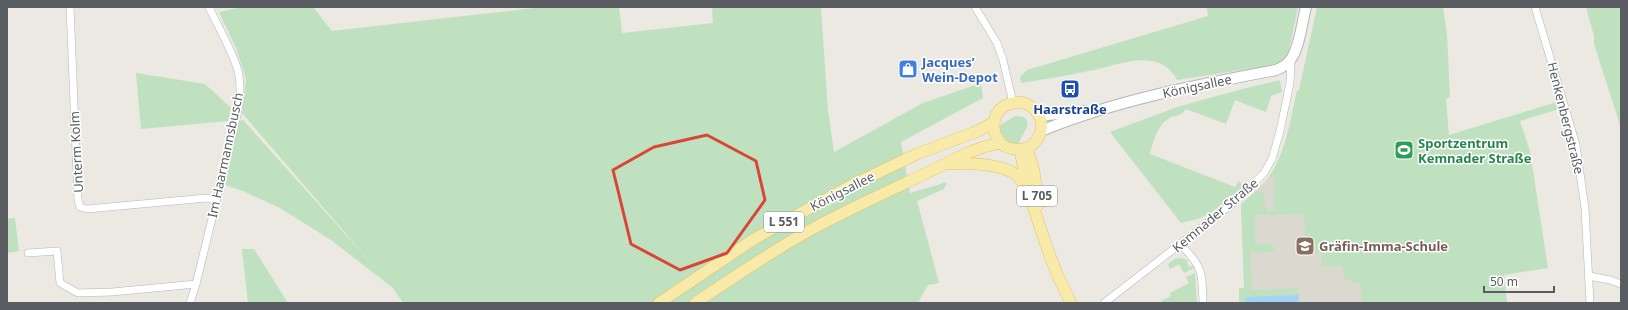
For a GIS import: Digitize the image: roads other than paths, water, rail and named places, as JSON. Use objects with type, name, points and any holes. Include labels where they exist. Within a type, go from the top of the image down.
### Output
[{"type":"main road","name":"Kemnader Straße","points":[[1291,60],[1306,7]]},
{"type":"main road","name":"Königsallee","points":[[1039,116],[1100,109],[1171,92],[1276,70],[1285,66],[1291,60]]},
{"type":"main road","points":[[994,122],[994,134],[1000,143],[1013,150],[1024,149],[1034,143],[1041,131],[1039,116],[1030,106],[1024,103],[1013,103]]},
{"type":"main road","name":"Königsallee","points":[[659,303],[754,239],[848,187],[917,154],[978,131],[994,122],[998,112],[1004,106],[1013,103]]},
{"type":"main road","name":"Königsallee","points":[[1041,131],[1100,109]]},
{"type":"main road","name":"Königsallee","points":[[696,303],[742,272],[804,234],[967,153],[984,146],[1000,143]]},
{"type":"main road","name":"L 705","points":[[1024,149],[1028,191],[1056,272],[1071,303]]},
{"type":"main road","name":"L 705","points":[[1024,149],[1034,171],[1041,230]]},
{"type":"main road","name":"Königsallee","points":[[945,165],[967,163],[1007,170],[1018,176],[1028,191]]},
{"type":"street","name":"Unterm Kolm","points":[[70,7],[78,200],[80,207],[87,209],[207,198],[216,201]]},
{"type":"street","name":"Im Haarmannsbusch","points":[[190,303],[196,284],[236,119],[240,89],[239,74],[209,7]]},
{"type":"street","points":[[975,7],[997,43],[1003,60],[1013,103]]},
{"type":"street","name":"Henkenbergstraße","points":[[1535,7],[1576,145],[1585,208],[1590,303]]},
{"type":"street","name":"Kemnader Straße","points":[[1104,303],[1237,200],[1264,173],[1270,164],[1280,131],[1291,74],[1291,60]]},
{"type":"street","points":[[1180,244],[1195,259],[1201,271],[1203,303]]},
{"type":"street","points":[[28,253],[57,251],[60,283],[78,293],[112,292],[196,284]]},
{"type":"street","points":[[1589,276],[1610,280],[1621,284]]},
{"type":"water","points":[[1299,295],[1299,303],[1246,303],[1246,297]]},
{"type":"place","name":"Jacques’ Wein-Depot","points":[[908,69]]},
{"type":"place","name":"Haarstraße","points":[[1070,89]]},
{"type":"place","name":"Sportzentrum Kemnader Straße","points":[[1404,150]]},
{"type":"place","name":"Gräfin-Imma-Schule","points":[[1305,246]]}]
